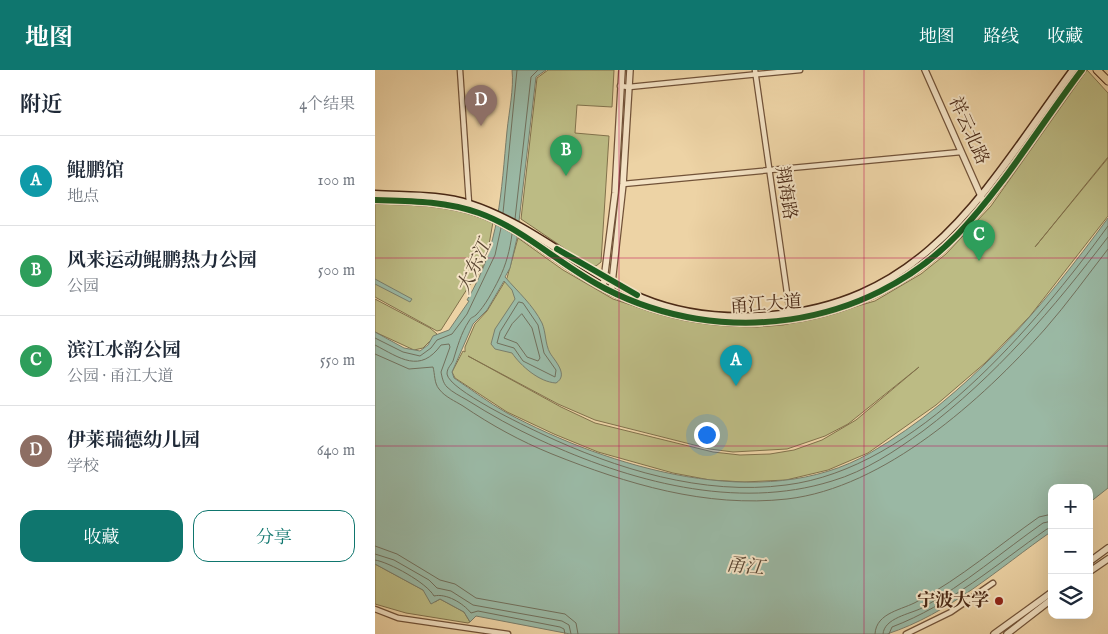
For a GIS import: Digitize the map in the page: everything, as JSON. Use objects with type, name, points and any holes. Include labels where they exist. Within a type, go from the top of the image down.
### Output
[{"type":"main road","name":"甬江大道","points":[[375,194],[433,196],[469,203],[643,298],[718,318],[790,317],[828,306],[889,280],[923,257],[970,210],[1073,70]]},
{"type":"main road","name":"甬江大道","points":[[524,233],[603,288],[658,309],[695,319],[724,323],[790,317],[839,308],[902,280],[941,251],[984,204],[1082,70]]},
{"type":"main road","points":[[1097,70],[1108,81]]},
{"type":"main road","name":"甬江大道","points":[[375,200],[437,202],[497,219]]},
{"type":"street","points":[[460,70],[469,203]]},
{"type":"street","points":[[603,288],[615,193],[621,70]]},
{"type":"street","points":[[611,292],[623,184],[630,70]]},
{"type":"street","points":[[620,86],[629,87],[755,72],[801,70]]},
{"type":"street","name":"祥云北路","points":[[925,70],[984,204]]},
{"type":"street","name":"翔海路","points":[[755,72],[790,317]]},
{"type":"street","points":[[623,184],[961,152]]},
{"type":"street","points":[[1093,559],[1108,548]]},
{"type":"street","points":[[1093,569],[1108,559]]},
{"type":"street","points":[[906,634],[951,612],[993,583]]},
{"type":"street","points":[[994,634],[1048,595]]},
{"type":"street","points":[[1007,634],[1048,603]]},
{"type":"street","points":[[375,609],[398,618],[508,634]]},
{"type":"shaded area","points":[[548,70],[614,70],[612,107],[577,105],[575,133],[609,136],[601,262],[596,266],[589,265],[521,219],[537,78]]},
{"type":"shaded area","points":[[1087,70],[1108,93],[1108,157],[1035,247],[1108,158],[1108,216],[1030,316],[985,363],[936,405],[868,453],[828,470],[786,480],[744,482],[710,480],[673,473],[598,452],[554,434],[507,412],[455,378],[452,372],[463,351],[465,352],[465,347],[475,324],[487,311],[507,278],[518,238],[563,270],[613,299],[652,312],[685,320],[757,327],[783,325],[875,301],[921,274],[946,254],[991,206]],"holes":[[[468,356],[558,404],[595,420],[710,449],[733,452],[787,449],[825,436],[848,424],[919,367],[856,420],[822,440],[794,450],[770,454],[740,455],[713,452],[595,423],[561,407]]]},
{"type":"shaded area","points":[[375,203],[430,205],[455,209],[493,222],[488,250],[482,269],[441,330],[437,331],[375,297]]},
{"type":"shaded area","points":[[375,299],[430,328],[437,334],[423,348],[414,350],[375,332]]},
{"type":"shaded area","points":[[375,564],[423,590],[435,602],[440,599],[464,612],[470,622],[406,613],[375,604]]},
{"type":"water","name":"甬江","points":[[512,70],[546,70],[536,77],[517,238],[510,268],[505,277],[530,304],[542,323],[548,349],[560,368],[561,376],[560,380],[556,383],[543,380],[525,368],[512,353],[495,349],[491,344],[495,329],[515,299],[512,290],[504,281],[487,310],[473,324],[452,372],[454,378],[487,401],[547,433],[591,451],[638,466],[686,476],[735,482],[782,480],[828,471],[870,453],[939,405],[971,378],[1030,317],[1108,218],[1108,488],[1093,500],[1093,484],[1048,484],[1048,534],[973,589],[931,615],[887,634],[570,634],[476,616],[470,622],[464,612],[440,599],[431,604],[423,590],[375,564],[375,332],[404,348],[420,351],[428,345],[433,336],[449,330],[469,301],[467,300],[478,280],[493,239],[500,197]]},
{"type":"water","points":[[375,279],[412,299],[410,302],[375,284]]},
{"type":"cycle path","points":[[375,200],[441,204],[479,213],[512,229],[606,289],[650,307],[697,319],[744,323],[791,319],[836,309],[880,291],[921,267],[957,235],[991,196],[1082,70]]},
{"type":"cycle path","points":[[557,249],[637,295]]},
{"type":"place","name":"伊莱瑞德幼儿园","points":[[481,126]]},
{"type":"place","name":"风来运动鲲鹏热力公园","points":[[566,176]]},
{"type":"place","name":"滨江水韵公园","points":[[979,261]]},
{"type":"place","name":"鲲鹏馆","points":[[736,386]]},
{"type":"place","name":"宁波大学","points":[[999,601]]},
{"type":"water label","name":"大东江","points":[[475,267]]}]
